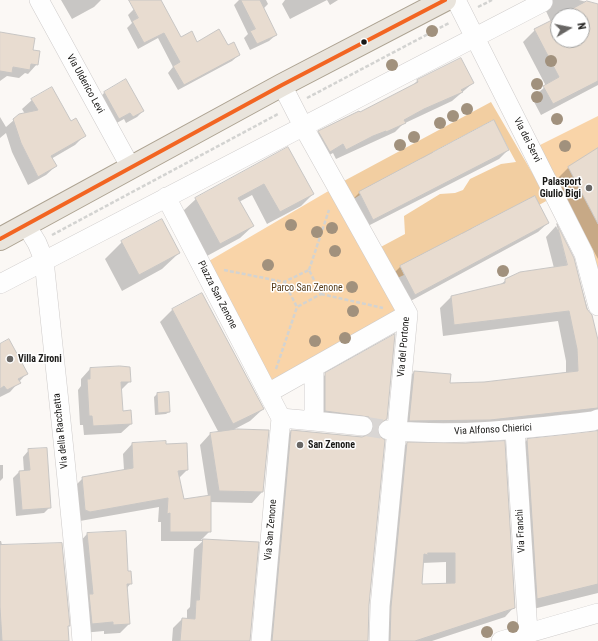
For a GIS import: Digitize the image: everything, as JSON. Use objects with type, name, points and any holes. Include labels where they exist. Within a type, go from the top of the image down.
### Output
[{"type":"main road","points":[[0,239],[36,243],[131,168],[282,85],[445,0]]},
{"type":"street","name":"Via Ulderico Levi","points":[[39,0],[131,168]]},
{"type":"street","points":[[0,284],[36,243],[166,197],[543,2]]},
{"type":"street","name":"Via dei Servi","points":[[460,8],[584,254],[598,306]]},
{"type":"street","name":"Via del Portone","points":[[282,85],[303,126],[408,314],[392,430],[379,641]]},
{"type":"street","name":"Piazza San Zenone","points":[[166,197],[280,418]]},
{"type":"street","name":"Via della Racchetta","points":[[36,243],[71,513],[82,641]]},
{"type":"street","points":[[268,393],[408,314]]},
{"type":"street","points":[[314,367],[314,422]]},
{"type":"street","points":[[280,418],[363,426]]},
{"type":"street","name":"Via San Zenone","points":[[261,641],[280,418]]},
{"type":"street","name":"Via Alfonso Chierici","points":[[392,430],[455,433],[515,430],[593,421],[598,419]]},
{"type":"street","name":"Via Franchi","points":[[515,430],[528,632]]},
{"type":"street","points":[[501,641],[598,613]]},
{"type":"path","points":[[36,243],[293,106],[460,8],[492,0]]},
{"type":"path","points":[[321,294],[309,270],[337,186]]},
{"type":"path","points":[[202,265],[284,282],[309,270]]},
{"type":"path","points":[[284,282],[297,307]]},
{"type":"path","points":[[268,393],[297,307],[321,294],[408,314]]},
{"type":"green space","points":[[598,116],[598,306],[532,149]]},
{"type":"green space","name":"Parco San Zenone","points":[[337,186],[408,314],[268,393],[202,265]]},
{"type":"shaded area","points":[[491,102],[548,200],[539,205],[535,196],[473,228],[465,238],[462,234],[400,266],[404,275],[393,280],[377,249],[405,234],[404,216],[440,194],[455,193],[463,190],[470,179],[501,164],[516,162],[493,120],[433,152],[435,157],[421,159],[359,192],[360,195],[352,200],[342,182]]},
{"type":"building","points":[[129,0],[161,0],[181,37],[192,31],[197,42],[219,29],[228,45],[234,42],[240,55],[184,85],[173,66],[180,62],[164,33],[144,43],[132,21],[138,18]]},
{"type":"building","points":[[241,0],[260,0],[277,35],[257,44],[250,31],[255,29]]},
{"type":"building","points":[[587,1],[598,4],[598,81],[553,104],[543,86],[559,77],[534,29],[550,21],[550,48],[590,48],[590,8],[574,8]]},
{"type":"building","points":[[0,32],[35,38],[33,50],[40,51],[38,65],[31,64],[30,70],[13,67],[12,73],[0,71]]},
{"type":"building","points":[[461,58],[474,83],[461,90],[463,92],[424,109],[404,120],[406,123],[373,136],[346,150],[343,144],[330,152],[318,131],[359,111],[360,112],[418,82],[417,80]]},
{"type":"building","points":[[126,79],[144,111],[133,117],[130,113],[119,119],[104,92]]},
{"type":"building","points":[[52,87],[71,121],[76,118],[86,136],[51,156],[57,166],[38,177],[21,143],[13,119],[19,114],[38,110],[31,99]]},
{"type":"building","points":[[494,120],[509,150],[373,220],[359,192]]},
{"type":"building","points":[[288,147],[314,194],[280,212],[264,184],[238,198],[254,226],[220,244],[195,198]]},
{"type":"building","name":"Palasport Giulio Bigi","points":[[598,148],[598,224],[568,167]]},
{"type":"building","points":[[535,196],[549,223],[415,295],[400,266]]},
{"type":"building","points":[[162,219],[180,253],[139,275],[121,241]]},
{"type":"building","points":[[557,224],[574,258],[587,309],[592,315],[598,340],[598,408],[490,420],[409,421],[414,371],[451,374],[450,383],[484,382],[578,371],[577,349],[569,311],[454,325],[451,296],[505,283],[505,279],[520,272],[567,265]]},
{"type":"building","points":[[202,293],[264,409],[233,424],[172,309]]},
{"type":"building","points":[[395,334],[387,419],[379,424],[377,429],[378,435],[385,440],[369,605],[368,641],[272,641],[291,430],[362,437],[372,433],[374,428],[373,422],[369,417],[325,411],[325,373]]},
{"type":"building","name":"Villa Zironi","points":[[9,339],[28,374],[18,379],[21,383],[7,390],[4,386],[0,389],[0,344]]},
{"type":"building","points":[[120,366],[130,367],[131,382],[121,382],[123,411],[131,410],[132,424],[93,426],[92,416],[89,416],[87,379],[90,379],[90,368]]},
{"type":"building","points":[[169,392],[170,412],[158,413],[157,393]]},
{"type":"building","points":[[237,429],[269,430],[263,492],[219,491],[210,433]]},
{"type":"building","points":[[598,431],[598,584],[537,599],[527,439]]},
{"type":"building","points":[[166,441],[166,444],[187,443],[188,470],[178,471],[184,499],[211,495],[211,532],[170,532],[170,513],[167,514],[168,498],[90,512],[85,510],[82,477],[133,468],[132,443]]},
{"type":"building","points":[[505,441],[515,608],[415,641],[390,641],[391,607],[407,442],[465,443]],"holes":[[[455,553],[455,583],[422,584],[424,554]]]},
{"type":"building","points":[[47,448],[51,508],[22,510],[19,471],[30,470],[28,449]]},
{"type":"building","points":[[126,531],[128,571],[131,571],[132,584],[127,584],[130,624],[113,625],[113,622],[92,624],[89,594],[93,594],[87,533]]},
{"type":"building","points":[[203,539],[259,542],[250,641],[180,641],[182,618],[195,619],[196,600],[199,600]]},
{"type":"building","points":[[62,543],[70,626],[68,626],[69,641],[2,641],[0,607],[0,545]]},
{"type":"tunnel","points":[[363,426],[388,430]]},
{"type":"transit line","points":[[0,239],[282,85],[445,0]]},
{"type":"place","name":"Palasport Giulio Bigi","points":[[589,188]]},
{"type":"place","name":"Villa Zironi","points":[[10,359]]},
{"type":"place","name":"San Zenone","points":[[300,445]]}]
